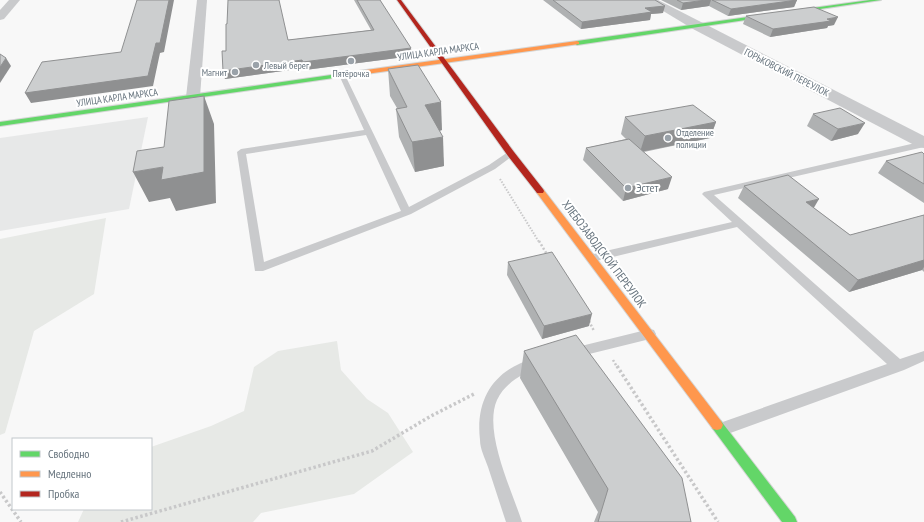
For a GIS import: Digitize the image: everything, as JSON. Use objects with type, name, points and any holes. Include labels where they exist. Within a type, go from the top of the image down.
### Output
[{"type":"street","points":[[0,17],[14,0]]},
{"type":"street","points":[[193,97],[202,0]]},
{"type":"street","name":"ХЛЕБОЗАВОДСКОЙ ПЕРЕУЛОК","points":[[399,0],[511,154],[650,334],[790,522]]},
{"type":"street","name":"ГОРЬКОВСКИЙ ПЕРЕУЛОК","points":[[650,0],[697,26],[924,143]]},
{"type":"street","name":"УЛИЦА КАРЛА МАРКСА","points":[[0,124],[874,0]]},
{"type":"lane","points":[[342,76],[407,212]]},
{"type":"lane","points":[[369,132],[241,152],[259,268],[407,212],[492,167],[511,154]]},
{"type":"lane","points":[[899,366],[707,194],[924,143]]},
{"type":"lane","points":[[592,258],[740,223]]},
{"type":"lane","points":[[514,522],[487,441],[487,412],[491,397],[508,376],[528,365],[650,334]]},
{"type":"lane","points":[[722,430],[924,356]]},
{"type":"path","points":[[492,167],[550,259]]},
{"type":"path","points":[[587,319],[718,522]]},
{"type":"path","points":[[121,522],[372,451],[431,416],[480,391]]},
{"type":"path","points":[[0,492],[12,509]]},
{"type":"path","points":[[13,510],[21,522]]},
{"type":"shaded area","points":[[148,117],[129,209],[0,231],[0,138]]},
{"type":"shaded area","points":[[106,218],[94,294],[34,331],[5,433],[0,435],[0,239]]},
{"type":"shaded area","points":[[337,341],[341,370],[367,399],[388,413],[413,452],[354,494],[261,513],[253,522],[78,522],[84,510],[152,510],[152,447],[211,426],[244,411],[254,367],[278,351]]},
{"type":"building","points":[[137,0],[169,0],[160,43],[156,43],[148,76],[25,93],[42,62],[121,52]]},
{"type":"building","points":[[228,0],[279,0],[288,40],[374,30],[357,0],[380,0],[411,48],[303,62],[302,60],[223,71],[222,51],[226,51]]},
{"type":"building","points":[[553,0],[655,0],[665,6],[645,8],[652,12],[582,22]]},
{"type":"building","points":[[677,0],[706,0],[683,3]]},
{"type":"building","points":[[712,0],[797,0],[731,9]]},
{"type":"building","points":[[814,7],[838,17],[827,19],[831,21],[773,29],[746,16]]},
{"type":"building","points":[[0,54],[6,58],[0,67]]},
{"type":"building","points":[[418,65],[441,102],[425,105],[443,137],[412,142],[396,109],[407,107],[388,69]]},
{"type":"building","points":[[204,96],[204,172],[161,180],[163,167],[133,172],[137,151],[164,147],[169,101]]},
{"type":"building","points":[[693,105],[716,122],[645,136],[625,117]]},
{"type":"building","points":[[840,108],[865,123],[838,129],[813,114]]},
{"type":"building","points":[[629,139],[672,177],[626,188],[586,148]]},
{"type":"building","points":[[922,152],[924,154],[924,184],[886,161]]},
{"type":"building","points":[[788,175],[819,199],[806,202],[850,235],[924,215],[924,260],[858,280],[744,186]]},
{"type":"building","points":[[552,252],[592,314],[544,326],[508,262]]},
{"type":"building","points":[[576,335],[682,478],[691,522],[598,522],[608,489],[524,351]]},
{"type":"traffic: fast","points":[[577,43],[879,0]]},
{"type":"traffic: fast","points":[[0,124],[366,72]]},
{"type":"traffic: fast","points":[[717,425],[790,522]]},
{"type":"traffic: slow","points":[[366,72],[577,43]]},
{"type":"traffic: slow","points":[[540,191],[717,425]]},
{"type":"traffic: jam","points":[[399,0],[511,154],[540,191]]},
{"type":"place","name":"Пятёрочка","points":[[351,61]]},
{"type":"place","name":"Левый берег","points":[[256,65]]},
{"type":"place","name":"Магнит","points":[[235,72]]},
{"type":"place","name":"Отделение полиции","points":[[668,138]]},
{"type":"place","name":"Эстет","points":[[628,188]]}]
